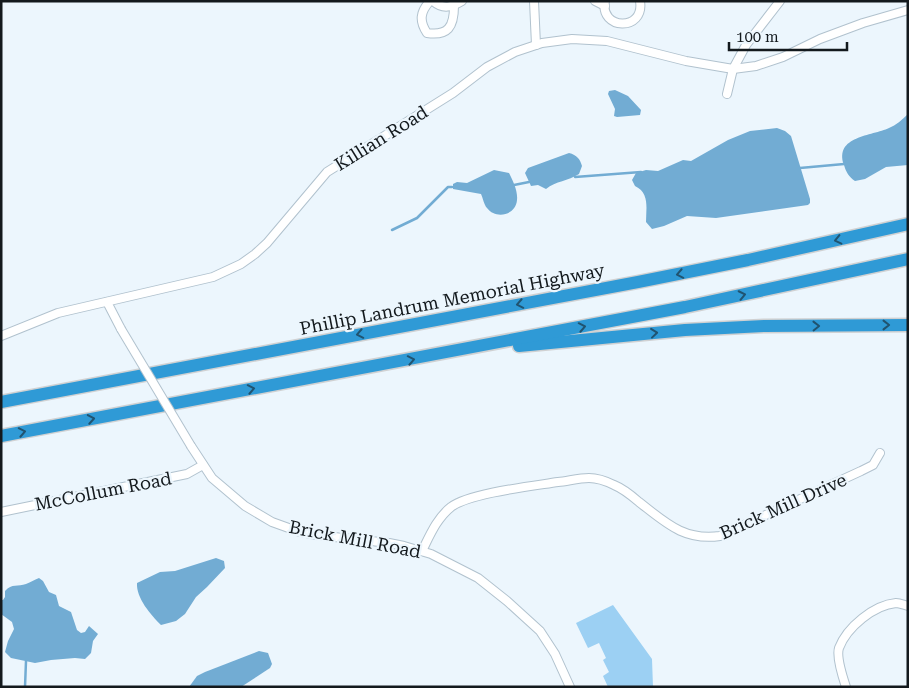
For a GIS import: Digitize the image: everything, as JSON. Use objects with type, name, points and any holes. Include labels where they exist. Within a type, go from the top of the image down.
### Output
[{"type":"highway","name":"Phillip Landrum Memorial Highway","points":[[1,402],[638,282],[748,260],[908,223]]},
{"type":"highway","points":[[1,436],[703,304],[908,259]]},
{"type":"highway","points":[[449,353],[685,330],[764,326],[908,325]]},
{"type":"street","points":[[454,6],[454,18],[448,29],[438,35],[427,33],[421,24],[422,12],[432,1],[439,6],[454,6],[462,1]]},
{"type":"street","points":[[534,1],[536,45]]},
{"type":"street","points":[[595,1],[605,3],[606,13],[610,19],[622,24],[629,23],[635,19],[639,13],[640,1]]},
{"type":"street","points":[[726,94],[733,69],[746,45],[780,1]]},
{"type":"street","name":"Killian Road","points":[[1,336],[78,307],[213,277],[241,264],[267,243],[333,167],[454,93],[487,66],[515,52],[536,45],[572,39],[607,41],[686,61],[733,69],[756,66],[783,57],[820,39],[863,23],[908,10]]},
{"type":"street","name":"Brick Mill Road","points":[[107,302],[121,329],[203,465],[212,478],[245,506],[272,522],[297,531],[316,535],[389,543],[422,551],[478,578],[540,631],[556,654],[570,687]]},
{"type":"street","name":"Brick Mill Drive","points":[[422,551],[443,514],[453,506],[468,499],[529,486],[589,478],[602,480],[617,486],[667,524],[688,536],[707,538],[720,536],[873,465],[880,453]]},
{"type":"street","name":"McCollum Road","points":[[1,512],[187,474],[203,465]]},
{"type":"street","points":[[846,687],[838,650],[848,632],[864,617],[882,607],[897,603],[908,606]]},
{"type":"shaded area","points":[[615,90],[628,96],[641,110],[640,115],[614,116],[615,109],[608,94],[609,91]]},
{"type":"shaded area","points":[[908,114],[908,165],[886,167],[865,179],[855,181],[848,174],[844,165],[842,155],[844,148],[856,139],[892,127]]},
{"type":"shaded area","points":[[777,128],[791,136],[810,199],[808,205],[716,218],[687,216],[652,229],[646,222],[645,197],[632,180],[636,173],[646,170],[658,171],[683,160],[691,161],[728,140],[750,131]]},
{"type":"shaded area","points":[[569,153],[576,156],[580,161],[582,166],[579,174],[546,189],[538,185],[531,186],[525,173],[528,168]]},
{"type":"shaded area","points":[[494,170],[509,173],[514,183],[517,197],[516,205],[513,209],[500,215],[491,212],[487,208],[481,194],[453,189],[453,184],[457,182],[467,183]]},
{"type":"shaded area","points":[[216,558],[224,561],[225,568],[196,597],[185,614],[176,621],[161,625],[142,600],[137,589],[137,583],[160,572],[175,571]]},
{"type":"shaded area","points":[[39,578],[43,581],[49,592],[56,595],[59,606],[71,612],[77,630],[81,633],[85,632],[89,626],[98,634],[93,641],[91,653],[85,659],[75,658],[35,663],[11,658],[5,652],[14,629],[12,622],[1,614],[1,600],[5,597],[5,591],[10,587],[23,585]]},
{"type":"shaded area","points":[[613,605],[652,659],[653,687],[608,687],[603,676],[609,672],[603,660],[606,658],[599,643],[588,648],[576,623]]},
{"type":"shaded area","points":[[259,651],[268,653],[272,664],[270,668],[241,687],[189,687],[197,676]]},
{"type":"waterway","points":[[800,168],[844,164]]},
{"type":"waterway","points":[[575,177],[641,172]]},
{"type":"waterway","points":[[514,185],[529,182]]},
{"type":"waterway","points":[[392,230],[417,218],[448,187],[452,187]]},
{"type":"waterway","points":[[25,687],[26,661]]}]
